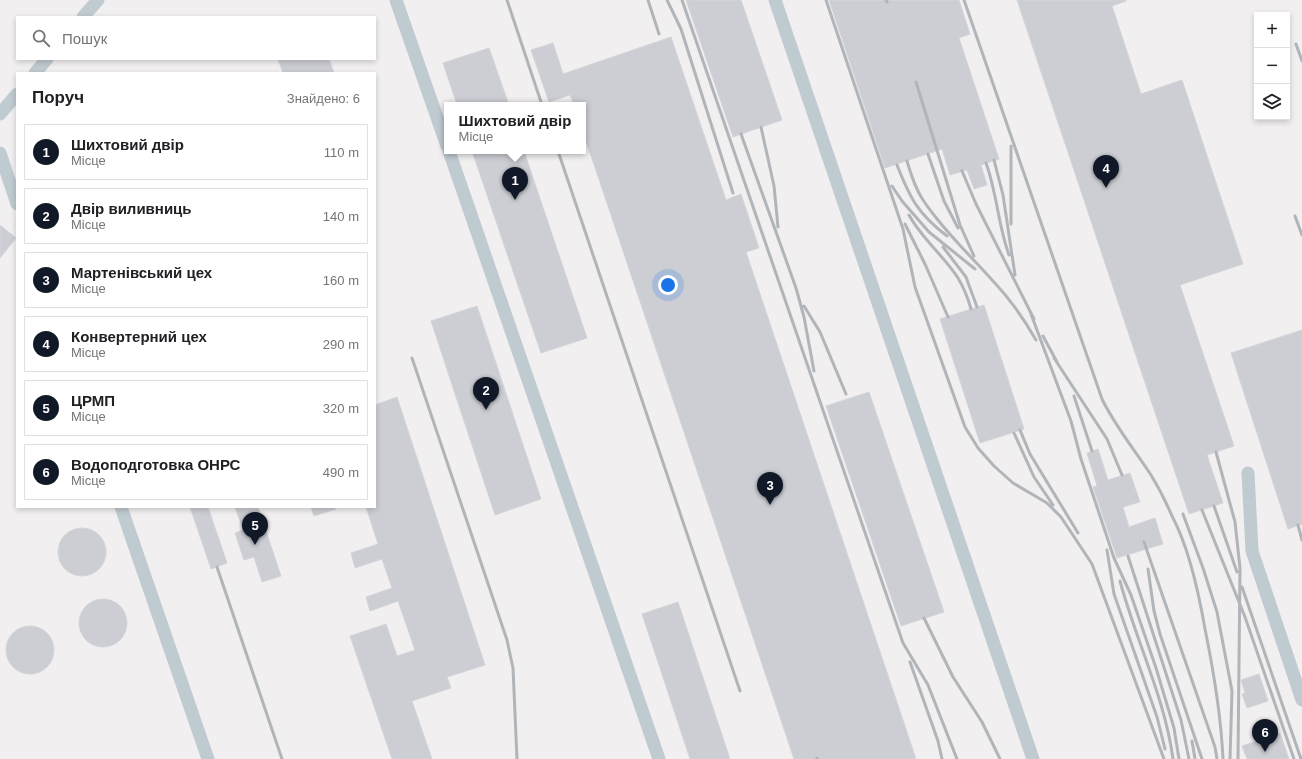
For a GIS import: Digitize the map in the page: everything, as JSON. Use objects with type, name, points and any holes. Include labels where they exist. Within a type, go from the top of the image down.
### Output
[{"type":"lane","points":[[84,16],[98,0]]},
{"type":"lane","points":[[396,0],[444,137]]},
{"type":"lane","points":[[775,0],[1033,759]]},
{"type":"lane","points":[[36,72],[46,60]]},
{"type":"lane","points":[[0,114],[16,95]]},
{"type":"lane","points":[[0,154],[4,178],[16,202]]},
{"type":"lane","points":[[450,154],[659,759]]},
{"type":"lane","points":[[1248,474],[1252,551],[1301,694]]},
{"type":"lane","points":[[121,508],[208,759]]},
{"type":"building","points":[[686,0],[741,0],[782,120],[733,137]]},
{"type":"building","points":[[829,0],[959,0],[970,34],[959,38],[999,159],[981,165],[987,185],[974,189],[967,170],[950,175],[942,149],[885,168]]},
{"type":"building","points":[[1017,0],[1126,0],[1112,6],[1141,94],[1182,80],[1243,264],[1180,285],[1234,446],[1207,455],[1223,503],[1189,514]]},
{"type":"building","points":[[671,37],[726,200],[741,194],[759,248],[746,252],[916,759],[794,759],[586,141],[586,102],[573,102],[570,95],[549,102],[531,50],[553,43],[563,74]]},
{"type":"building","points":[[489,48],[508,102],[456,102],[443,63]]},
{"type":"building","points":[[278,60],[329,60],[334,72],[283,72]]},
{"type":"building","points":[[473,154],[525,154],[587,338],[541,353]]},
{"type":"building","points":[[0,225],[16,238],[0,258]]},
{"type":"building","points":[[984,305],[1024,429],[980,443],[940,319]]},
{"type":"building","points":[[477,306],[541,499],[495,515],[431,321]]},
{"type":"building","points":[[1302,330],[1302,524],[1288,529],[1231,353]]},
{"type":"building","points":[[869,392],[944,612],[901,626],[826,406]]},
{"type":"building","points":[[397,397],[485,665],[447,677],[451,688],[412,701],[432,759],[392,759],[350,636],[386,624],[397,656],[415,650],[398,601],[370,611],[366,597],[392,588],[382,559],[355,568],[351,553],[378,544],[366,508],[376,508],[376,405]]},
{"type":"building","points":[[1098,449],[1108,480],[1130,473],[1140,502],[1123,507],[1129,527],[1155,518],[1163,544],[1117,558],[1093,487],[1097,486],[1087,453]]},
{"type":"building","points":[[190,508],[208,508],[227,563],[211,569]]},
{"type":"building","points":[[235,508],[258,508],[281,576],[262,582],[254,557],[244,560],[235,533],[243,530]]},
{"type":"building","points":[[311,508],[336,508],[336,509],[314,516]]},
{"type":"building","points":[[77,528],[87,528],[96,532],[102,538],[105,543],[105,561],[96,572],[87,576],[77,576],[68,572],[62,566],[58,557],[58,547],[62,538],[68,532]]},
{"type":"building","points":[[98,599],[108,599],[117,603],[123,609],[126,614],[126,632],[117,643],[108,647],[98,647],[89,643],[83,637],[79,628],[79,618],[83,609],[89,603]]},
{"type":"building","points":[[678,602],[730,759],[690,759],[642,614]]},
{"type":"building","points":[[25,626],[35,626],[44,630],[50,636],[53,641],[53,659],[44,670],[35,674],[25,674],[16,670],[10,664],[6,655],[6,645],[10,636],[16,630]]},
{"type":"building","points":[[1259,674],[1268,701],[1247,708],[1242,694],[1245,693],[1241,680]]},
{"type":"building","points":[[1280,733],[1289,759],[1247,759],[1242,746]]},
{"type":"railway","points":[[507,0],[541,102]]},
{"type":"railway","points":[[648,0],[659,34]]},
{"type":"railway","points":[[667,0],[681,29],[733,193]]},
{"type":"railway","points":[[682,0],[903,643],[928,685],[957,759]]},
{"type":"railway","points":[[826,0],[903,229],[915,287],[965,427],[978,448],[994,466],[1013,483],[1047,503],[1061,517],[1092,564],[1164,759]]},
{"type":"railway","points":[[964,0],[1102,399],[1119,428],[1157,485],[1183,542],[1203,615],[1217,694],[1223,759]]},
{"type":"railway","points":[[1296,44],[1302,61]]},
{"type":"railway","points":[[916,82],[960,225],[974,256]]},
{"type":"railway","points":[[761,127],[774,186],[778,227]]},
{"type":"railway","points":[[741,134],[796,288],[804,317],[814,371]]},
{"type":"railway","points":[[1011,146],[1011,224]]},
{"type":"railway","points":[[559,154],[740,691]]},
{"type":"railway","points":[[928,154],[944,201],[958,228]]},
{"type":"railway","points":[[994,160],[1003,195],[1015,275]]},
{"type":"railway","points":[[907,161],[918,191],[923,200],[948,232],[1005,295],[1022,317],[1036,340]]},
{"type":"railway","points":[[986,163],[990,174],[1002,232],[1009,255]]},
{"type":"railway","points":[[897,165],[906,187],[916,205],[922,213],[947,236]]},
{"type":"railway","points":[[962,171],[976,204],[1034,319]]},
{"type":"railway","points":[[892,186],[902,201],[929,232],[975,269]]},
{"type":"railway","points":[[909,215],[920,232],[958,278],[966,293],[971,309]]},
{"type":"railway","points":[[1295,216],[1302,235]]},
{"type":"railway","points":[[905,224],[925,264],[948,317]]},
{"type":"railway","points":[[943,247],[966,277],[977,307]]},
{"type":"railway","points":[[804,306],[820,332],[846,394]]},
{"type":"railway","points":[[1031,314],[1071,421],[1081,459],[1114,558],[1131,595],[1156,668],[1174,728],[1179,759]]},
{"type":"railway","points":[[1043,336],[1057,362]]},
{"type":"railway","points":[[412,358],[507,640],[513,668],[517,759]]},
{"type":"railway","points":[[1054,358],[1107,439],[1122,475]]},
{"type":"railway","points":[[1074,396],[1092,451]]},
{"type":"railway","points":[[1020,430],[1030,454],[1078,533]]},
{"type":"railway","points":[[1014,433],[1034,477],[1053,505]]},
{"type":"railway","points":[[1216,452],[1235,522],[1240,568],[1238,759]]},
{"type":"railway","points":[[1214,506],[1237,572]]},
{"type":"railway","points":[[1202,510],[1245,617],[1294,759]]},
{"type":"railway","points":[[1183,514],[1217,612],[1232,691],[1230,759]]},
{"type":"railway","points":[[1298,525],[1302,540]]},
{"type":"railway","points":[[1144,542],[1215,747],[1217,759]]},
{"type":"railway","points":[[1107,550],[1114,594],[1157,717],[1165,749]]},
{"type":"railway","points":[[1128,556],[1181,720],[1189,759]]},
{"type":"railway","points":[[217,567],[282,759]]},
{"type":"railway","points":[[1148,569],[1154,611],[1160,634],[1202,759]]},
{"type":"railway","points":[[1120,581],[1164,714],[1173,759]]},
{"type":"railway","points":[[1242,587],[1301,759]]},
{"type":"railway","points":[[924,618],[953,677],[982,722],[1000,759]]},
{"type":"railway","points":[[910,662],[938,741],[942,759]]},
{"type":"railway","points":[[1192,741],[1195,759]]},
{"type":"place","name":"Конвертерний цех","points":[[1106,188]]},
{"type":"place","name":"Шихтовий двір","points":[[515,200]]},
{"type":"place","name":"Двір виливниць","points":[[486,410]]},
{"type":"place","name":"Мартенівський цех","points":[[770,505]]},
{"type":"place","name":"ЦРМП","points":[[255,545]]},
{"type":"place","name":"Водоподготовка ОНРС","points":[[1265,752]]}]
